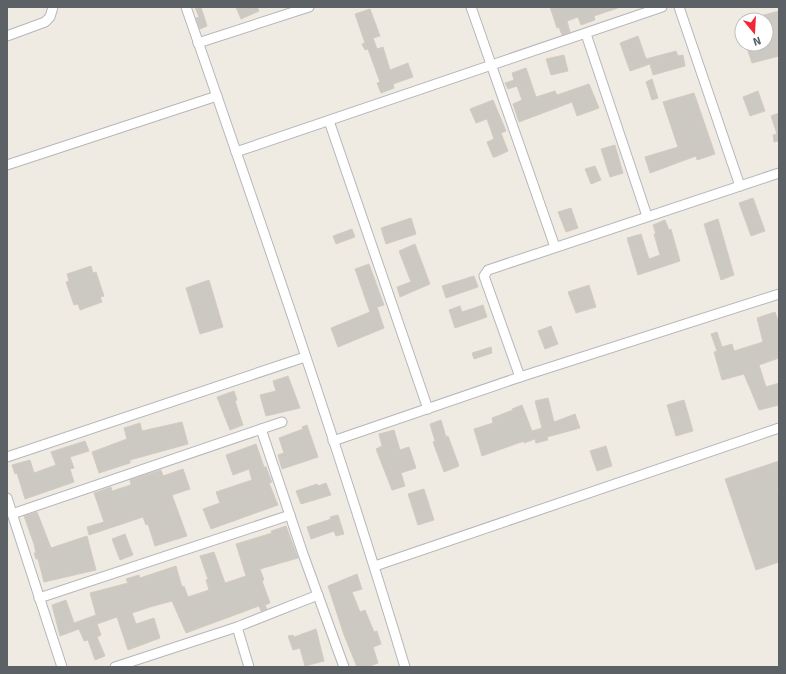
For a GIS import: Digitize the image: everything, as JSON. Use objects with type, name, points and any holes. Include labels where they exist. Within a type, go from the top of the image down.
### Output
[{"type":"street","points":[[7,36],[45,22],[50,17],[53,7]]},
{"type":"street","points":[[186,7],[375,566],[405,667]]},
{"type":"street","points":[[198,43],[309,7]]},
{"type":"street","points":[[471,7],[555,247]]},
{"type":"street","points":[[236,152],[662,7]]},
{"type":"street","points":[[679,7],[740,186]]},
{"type":"street","points":[[586,34],[647,216]]},
{"type":"street","points":[[7,165],[217,96]]},
{"type":"street","points":[[329,120],[428,409]]},
{"type":"street","points":[[520,377],[484,276],[485,272],[490,268],[779,173]]},
{"type":"street","points":[[333,441],[520,377],[779,294]]},
{"type":"street","points":[[7,457],[304,357]]},
{"type":"street","points":[[12,514],[282,422]]},
{"type":"street","points":[[375,566],[779,428]]},
{"type":"street","points":[[261,429],[344,667]]},
{"type":"street","points":[[7,498],[62,667]]},
{"type":"street","points":[[39,598],[290,515]]},
{"type":"street","points":[[115,667],[237,627],[318,595]]},
{"type":"street","points":[[237,627],[249,667]]},
{"type":"building","points":[[195,7],[201,7],[207,26],[200,29],[196,18],[199,17]]},
{"type":"building","points":[[236,7],[257,7],[259,11],[241,19]]},
{"type":"building","points":[[550,7],[618,8],[594,16],[595,20],[581,25],[578,17],[567,21],[570,32],[562,35],[559,27],[557,28]]},
{"type":"building","points":[[370,9],[380,36],[373,38],[377,49],[383,47],[390,70],[408,63],[413,77],[393,84],[394,88],[381,93],[377,83],[380,82],[368,49],[365,50],[362,44],[365,43],[355,14]]},
{"type":"building","points":[[779,11],[779,56],[752,63],[748,52],[774,52],[774,12]]},
{"type":"building","points":[[638,36],[646,59],[676,51],[678,56],[683,55],[685,66],[653,75],[650,64],[630,71],[620,43]]},
{"type":"building","points":[[564,55],[568,71],[551,75],[546,59]]},
{"type":"building","points":[[526,68],[536,97],[555,91],[557,95],[589,84],[599,108],[577,116],[572,102],[519,122],[513,104],[522,100],[517,86],[508,89],[505,83],[514,80],[512,73]]},
{"type":"building","points":[[652,79],[658,98],[652,100],[646,82]]},
{"type":"building","points":[[758,91],[765,111],[750,116],[743,97]]},
{"type":"building","points":[[694,93],[715,154],[697,160],[696,156],[650,173],[645,157],[678,147],[663,102]]},
{"type":"building","points":[[493,100],[506,131],[501,133],[508,151],[495,157],[493,157],[487,142],[494,139],[487,119],[476,123],[470,109]]},
{"type":"building","points":[[779,113],[779,141],[774,142],[773,135],[777,134],[771,116]]},
{"type":"building","points":[[615,145],[623,173],[610,177],[601,149]]},
{"type":"building","points":[[595,166],[601,180],[591,184],[585,169]]},
{"type":"building","points":[[753,198],[765,231],[751,236],[739,203]]},
{"type":"building","points":[[571,208],[578,228],[566,232],[558,212]]},
{"type":"building","points":[[411,218],[416,234],[386,244],[381,228]]},
{"type":"building","points":[[718,219],[734,275],[721,280],[704,224]]},
{"type":"building","points":[[665,220],[669,230],[671,229],[680,261],[638,275],[627,238],[641,234],[649,259],[660,255],[653,225]]},
{"type":"building","points":[[352,229],[355,237],[336,244],[333,236]]},
{"type":"building","points":[[415,244],[430,284],[400,297],[397,287],[411,282],[399,251]]},
{"type":"building","points":[[369,264],[384,305],[377,307],[384,328],[338,347],[331,328],[370,312],[355,269]]},
{"type":"building","points":[[91,266],[93,273],[96,272],[104,296],[100,297],[102,302],[80,310],[78,304],[74,305],[66,282],[69,281],[67,274]]},
{"type":"building","points":[[474,276],[478,287],[446,298],[442,286]]},
{"type":"building","points":[[209,280],[223,327],[200,334],[186,288]]},
{"type":"building","points":[[589,285],[596,307],[576,313],[568,292]]},
{"type":"building","points":[[483,305],[487,317],[455,328],[449,310],[460,306],[462,312]]},
{"type":"building","points":[[775,312],[779,323],[779,358],[759,365],[766,387],[779,383],[779,405],[759,410],[744,374],[722,380],[714,352],[717,351],[711,334],[717,332],[722,347],[732,344],[734,351],[763,342],[757,318]]},
{"type":"building","points":[[551,326],[558,344],[545,349],[538,331]]},
{"type":"building","points":[[491,347],[492,353],[474,359],[472,353]]},
{"type":"building","points":[[288,376],[300,408],[266,416],[260,395],[276,391],[273,381]]},
{"type":"building","points":[[234,391],[237,400],[235,401],[243,425],[230,430],[217,397]]},
{"type":"building","points":[[548,398],[554,422],[575,414],[580,428],[547,437],[548,440],[536,443],[535,439],[524,443],[524,441],[482,456],[474,429],[493,423],[492,418],[522,405],[532,431],[542,428],[535,401]]},
{"type":"building","points":[[684,400],[693,431],[676,436],[667,405]]},
{"type":"building","points":[[441,420],[446,437],[448,436],[459,466],[444,472],[433,442],[435,441],[430,424]]},
{"type":"building","points":[[182,422],[188,444],[130,460],[130,463],[99,473],[92,452],[127,439],[124,428],[140,423],[142,431]]},
{"type":"building","points":[[307,425],[318,457],[282,469],[278,455],[284,453],[279,438],[303,429],[302,427]]},
{"type":"building","points":[[394,430],[400,450],[409,447],[416,468],[401,473],[405,486],[392,490],[376,449],[382,446],[379,434]]},
{"type":"building","points":[[85,441],[89,451],[70,457],[74,468],[70,469],[74,482],[25,499],[17,473],[15,474],[12,465],[30,460],[34,473],[56,465],[51,452]]},
{"type":"building","points":[[256,444],[264,467],[266,467],[272,482],[269,483],[278,505],[211,529],[203,509],[220,503],[216,492],[252,480],[249,469],[233,475],[226,455]]},
{"type":"building","points":[[606,446],[612,466],[597,471],[590,451]]},
{"type":"building","points":[[779,461],[779,488],[777,488],[779,494],[779,562],[756,570],[725,479]]},
{"type":"building","points":[[183,469],[190,489],[172,495],[187,536],[155,546],[148,524],[146,525],[143,517],[89,535],[87,527],[104,522],[94,493],[111,487],[112,491],[131,485],[130,480],[161,470],[163,476]]},
{"type":"building","points":[[326,483],[331,495],[301,504],[296,491],[317,484],[318,486]]},
{"type":"building","points":[[424,489],[434,520],[418,525],[408,494]]},
{"type":"building","points":[[37,512],[51,548],[87,536],[96,570],[44,582],[38,559],[36,559],[34,553],[36,553],[34,544],[24,516]]},
{"type":"building","points":[[338,515],[344,534],[336,536],[334,531],[311,539],[307,527],[331,519],[330,517]]},
{"type":"building","points":[[286,526],[298,558],[260,569],[264,580],[262,581],[270,603],[265,605],[267,609],[261,611],[259,606],[186,633],[172,601],[150,607],[132,613],[136,624],[154,618],[160,638],[128,650],[117,617],[97,624],[101,635],[97,637],[105,656],[95,660],[88,640],[84,641],[79,629],[60,636],[52,605],[66,600],[74,623],[96,615],[90,593],[128,583],[126,579],[139,575],[140,578],[176,566],[182,587],[184,586],[188,597],[209,590],[206,580],[208,579],[200,556],[214,552],[225,583],[246,576],[236,544],[272,533],[271,531]]},
{"type":"building","points":[[125,534],[133,555],[120,560],[112,539]]},
{"type":"building","points":[[357,574],[362,589],[352,592],[360,612],[365,610],[374,632],[377,631],[381,644],[373,647],[378,663],[368,667],[357,667],[344,635],[328,586]]},
{"type":"building","points":[[316,629],[324,661],[305,666],[300,648],[293,650],[288,636],[293,635],[294,637]]}]
